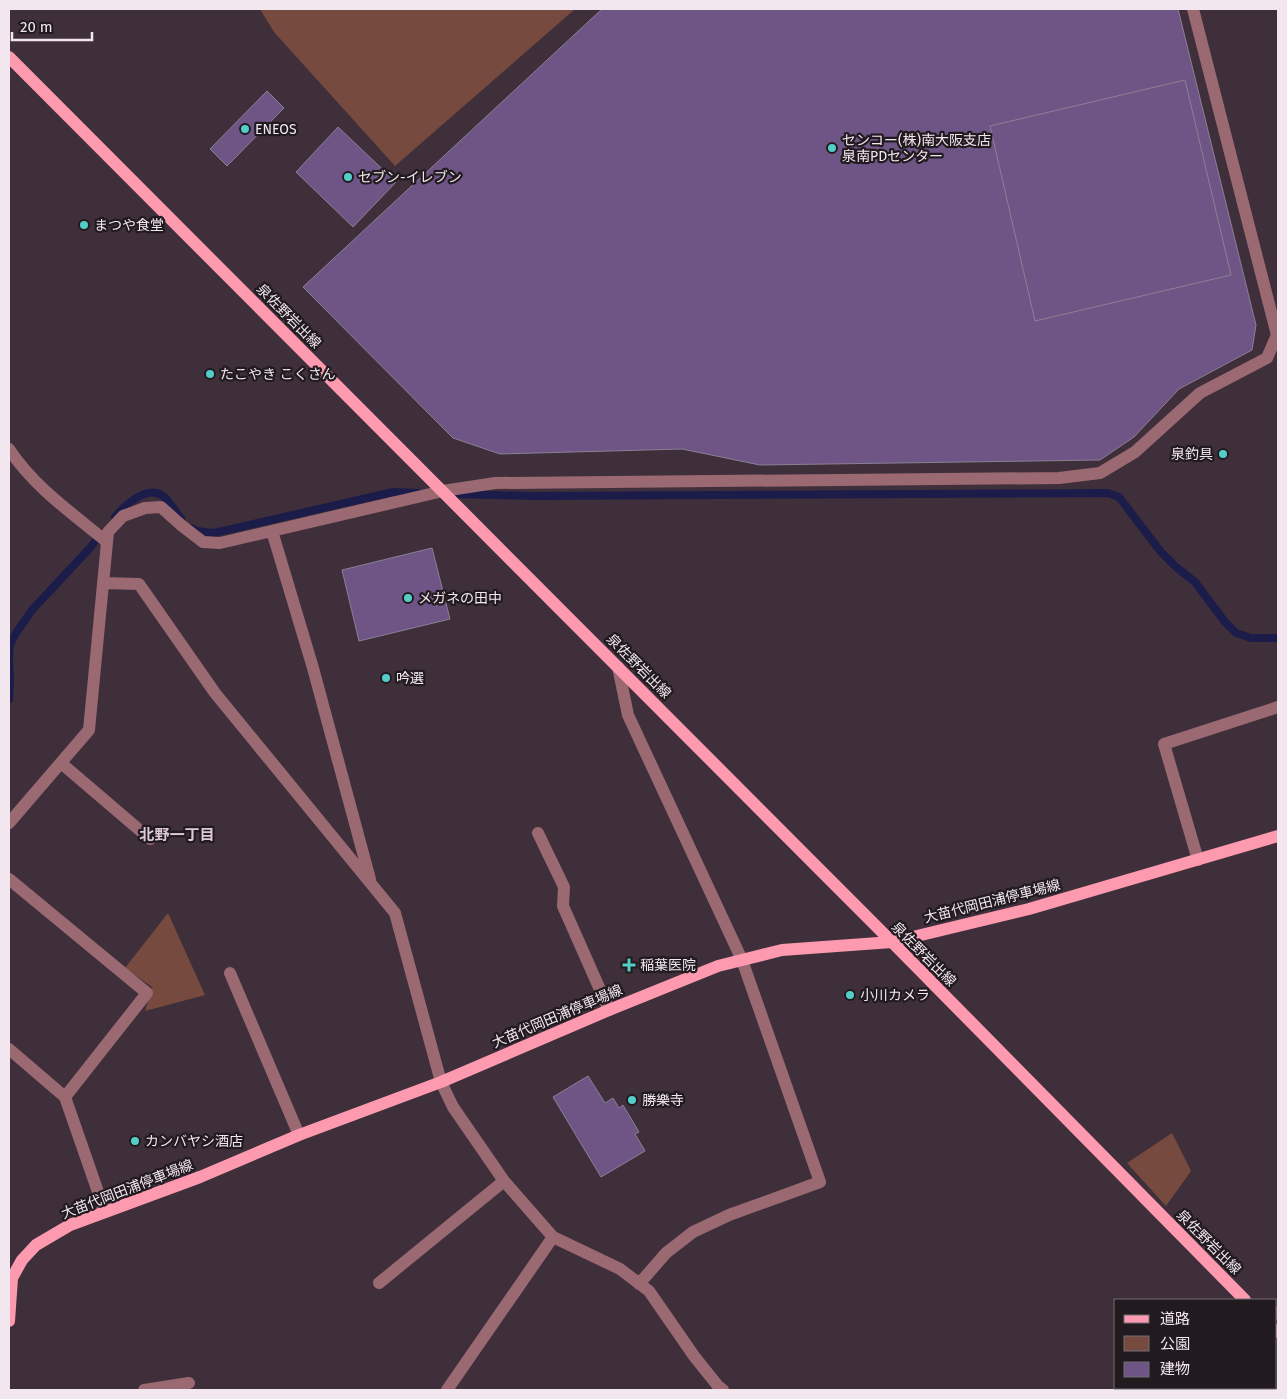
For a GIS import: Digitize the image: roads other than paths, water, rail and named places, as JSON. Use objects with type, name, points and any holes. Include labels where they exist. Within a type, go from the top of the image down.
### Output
[{"type":"main road","name":"泉佐野岩出線","points":[[9,57],[892,942],[1244,1299]]},
{"type":"main road","name":"大苗代岡田浦停車場線","points":[[9,1321],[12,1278],[22,1260],[36,1245],[70,1225],[200,1177],[299,1134],[442,1082],[609,1010],[718,966],[782,950],[892,942],[1029,909],[1278,836]]},
{"type":"street","points":[[9,823],[89,730],[108,532],[123,516],[145,508],[161,507],[203,542],[220,543],[443,491],[495,483],[1059,478],[1100,473],[1135,452],[1200,394],[1267,358],[1278,336],[1193,9]]},
{"type":"street","points":[[9,448],[19,464],[50,496],[107,542]]},
{"type":"street","points":[[272,531],[313,668],[371,884]]},
{"type":"street","points":[[104,583],[139,584],[215,693],[395,913],[442,1082],[454,1108],[504,1181],[553,1237],[620,1269],[649,1291],[694,1356],[723,1390]]},
{"type":"street","points":[[618,667],[628,716],[742,960],[820,1182],[729,1215],[693,1232],[666,1253],[639,1284]]},
{"type":"street","points":[[1198,860],[1164,744],[1278,707]]},
{"type":"street","points":[[61,763],[150,839]]},
{"type":"street","points":[[538,833],[564,887],[563,906],[609,1010]]},
{"type":"street","points":[[9,879],[147,993],[65,1097]]},
{"type":"street","points":[[230,974],[299,1134]]},
{"type":"street","points":[[9,1049],[65,1097],[105,1212]]},
{"type":"street","points":[[379,1283],[504,1181]]},
{"type":"street","points":[[447,1390],[553,1237]]},
{"type":"street","points":[[144,1390],[189,1383]]},
{"type":"waterway","points":[[191,528],[197,531],[214,533],[393,492],[419,493]]},
{"type":"waterway","points":[[115,517],[136,498],[143,494],[157,493],[168,501],[181,518]]},
{"type":"waterway","points":[[455,494],[534,496],[1108,493],[1119,497],[1161,552],[1195,582],[1225,622],[1236,633],[1251,638],[1278,638]]},
{"type":"waterway","points":[[9,657],[10,645],[32,610],[101,534]]},
{"type":"waterway","points":[[9,658],[9,699]]},
{"type":"place","name":"ENEOS","points":[[245,129]]},
{"type":"place","name":"センコー(株)南大阪支店 泉南PDセンター","points":[[832,148]]},
{"type":"place","name":"セブン-イレブン","points":[[348,177]]},
{"type":"place","name":"まつや食堂","points":[[84,225]]},
{"type":"place","name":"たこやき こくさん","points":[[210,374]]},
{"type":"place","name":"泉釣具","points":[[1223,454]]},
{"type":"place","name":"メガネの田中","points":[[408,598]]},
{"type":"place","name":"吟選","points":[[386,678]]},
{"type":"place","name":"稲葉医院","points":[[629,965]]},
{"type":"place","name":"小川カメラ","points":[[850,995]]},
{"type":"place","name":"勝樂寺","points":[[632,1100]]},
{"type":"place","name":"カンバヤシ酒店","points":[[135,1141]]},
{"type":"district","name":"北野一丁目","points":[[177,835]]}]
